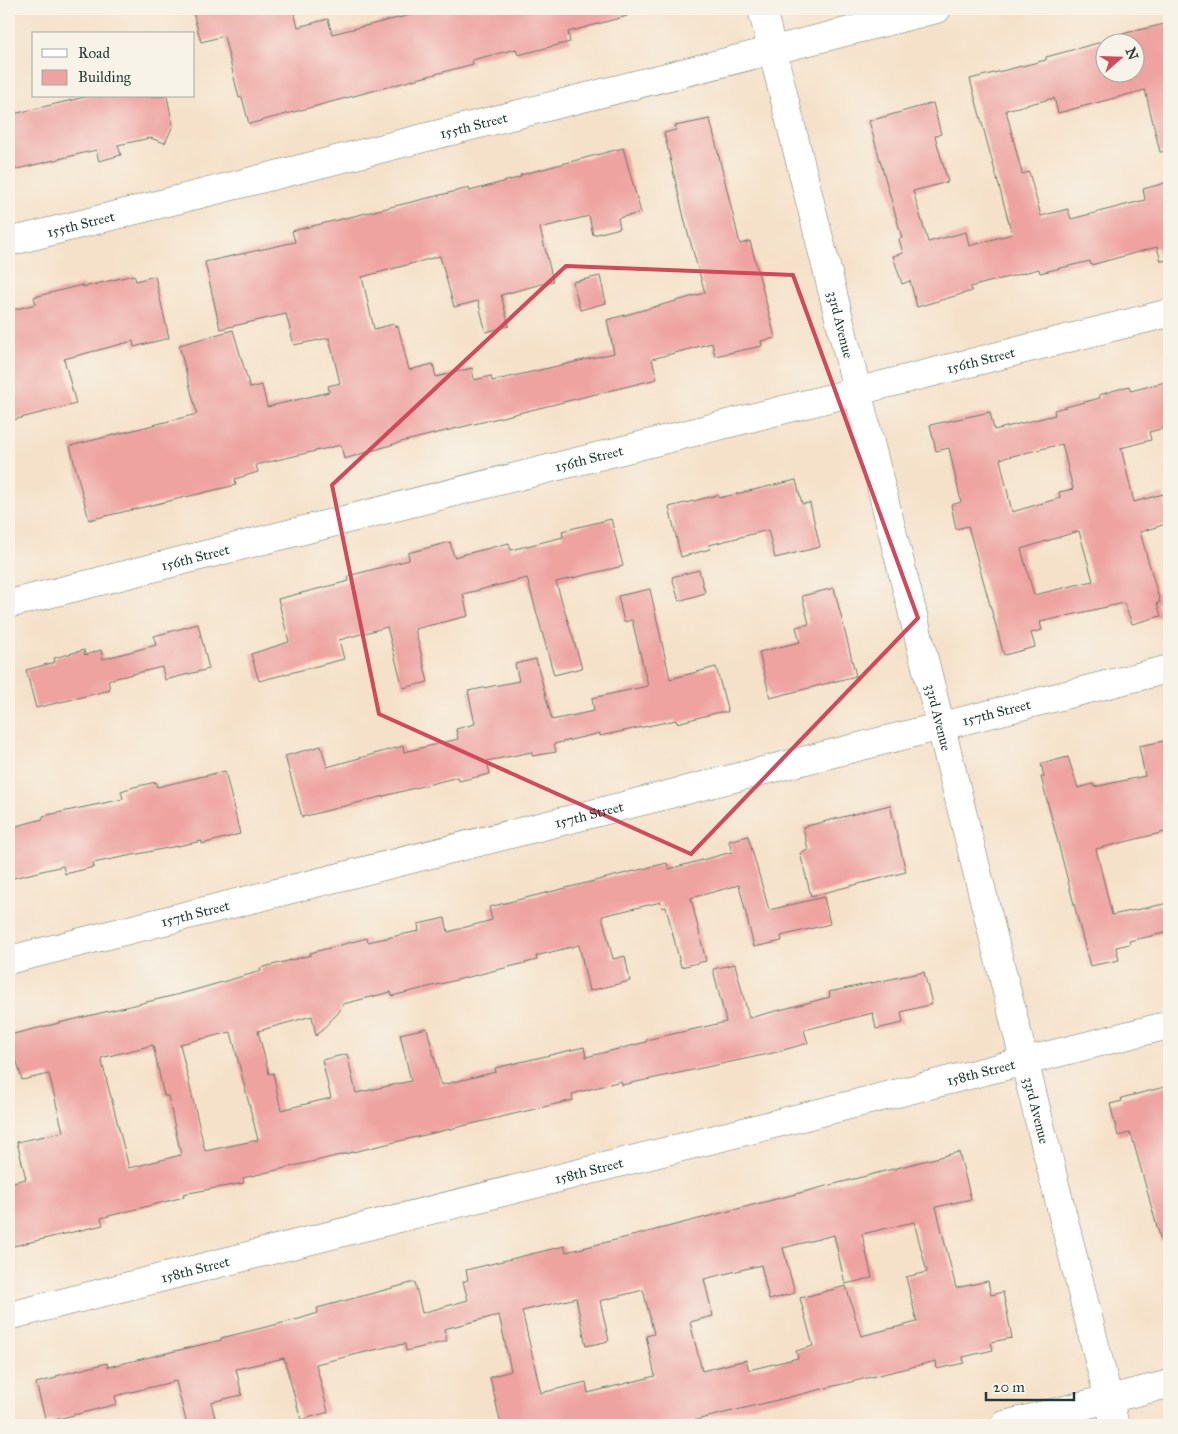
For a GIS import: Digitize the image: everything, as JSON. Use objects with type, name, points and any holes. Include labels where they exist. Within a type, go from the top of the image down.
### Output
[{"type":"street","name":"33rd Avenue","points":[[762,9],[1115,1425]]},
{"type":"street","name":"155th Street","points":[[9,242],[937,9]]},
{"type":"street","name":"156th Street","points":[[9,604],[1169,312]]},
{"type":"street","name":"157th Street","points":[[9,960],[1169,670]]},
{"type":"street","name":"158th Street","points":[[9,1316],[1169,1025]]},
{"type":"street","points":[[1004,1425],[1169,1384]]},
{"type":"highlighted area","points":[[566,266],[793,275],[918,618],[691,854],[379,714],[332,485]]},
{"type":"building","points":[[208,9],[293,9],[298,27],[328,19],[332,34],[435,9],[626,9],[627,16],[568,32],[570,42],[518,55],[516,49],[472,60],[473,64],[249,124],[242,97],[239,98],[224,36],[201,42],[193,13]]},
{"type":"building","points":[[1169,23],[1169,151],[1160,152],[1145,90],[1058,113],[1054,98],[1006,110],[1022,174],[1029,172],[1041,216],[1068,209],[1071,219],[1145,200],[1143,189],[1169,182],[1169,260],[1161,261],[1157,247],[1091,265],[1090,261],[1040,273],[1039,269],[970,287],[972,291],[917,307],[910,281],[902,284],[893,256],[903,253],[899,239],[902,238],[869,121],[933,103],[941,134],[935,136],[948,182],[913,191],[928,242],[966,232],[969,246],[1012,234],[970,79],[1046,60],[1046,57],[1096,44],[1096,82],[1146,82],[1146,32],[1130,32]]},
{"type":"building","points":[[81,98],[167,98],[173,126],[165,143],[150,138],[118,145],[121,155],[99,161],[96,150],[9,171],[9,115]]},
{"type":"building","points":[[710,119],[740,244],[750,241],[775,338],[761,341],[762,346],[715,356],[712,343],[652,359],[657,379],[401,442],[344,459],[341,445],[256,465],[258,472],[235,479],[236,485],[89,520],[70,446],[197,414],[179,345],[233,330],[250,388],[262,385],[267,407],[329,392],[328,386],[340,383],[329,338],[294,345],[286,314],[220,329],[205,262],[295,242],[292,231],[469,188],[470,191],[521,177],[520,175],[623,148],[641,213],[618,218],[620,228],[593,235],[589,216],[540,228],[553,281],[501,295],[509,326],[486,332],[478,301],[454,307],[440,256],[362,277],[374,329],[394,324],[395,327],[398,326],[409,370],[433,364],[436,377],[472,368],[474,380],[491,376],[492,381],[614,353],[607,320],[705,293],[687,230],[664,133],[676,130],[675,126]]},
{"type":"building","points":[[134,275],[136,281],[155,276],[169,338],[134,347],[133,341],[64,359],[76,404],[9,421],[9,311],[36,304],[34,297]]},
{"type":"building","points":[[600,276],[606,303],[580,310],[573,282]]},
{"type":"building","points":[[1169,381],[1169,427],[1149,432],[1151,440],[1121,448],[1134,502],[1163,494],[1169,518],[1169,523],[1140,532],[1160,602],[1157,603],[1161,616],[1132,624],[1124,603],[1040,622],[1042,630],[1031,633],[1035,647],[1004,655],[968,526],[956,529],[951,505],[961,502],[949,448],[936,451],[930,425],[990,412],[994,430],[1055,415],[1054,410],[1100,398],[1099,395],[1129,386],[1131,391]],"holes":[[[1062,444],[1073,489],[1059,492],[1060,498],[1012,512],[1000,459]],[[1079,531],[1093,581],[1034,595],[1021,549]]]},
{"type":"building","points":[[796,480],[802,504],[810,503],[820,547],[775,558],[768,530],[709,545],[710,549],[681,557],[669,507],[718,495],[719,498]]},
{"type":"building","points":[[611,519],[623,566],[556,582],[582,668],[554,675],[527,578],[463,594],[468,616],[415,629],[428,682],[403,688],[387,627],[339,640],[344,659],[259,681],[251,654],[289,642],[278,599],[349,581],[348,576],[409,560],[408,553],[450,542],[454,557],[509,543],[511,550],[563,537],[562,531]]},
{"type":"building","points":[[699,570],[705,593],[679,601],[672,577]]},
{"type":"building","points":[[834,588],[856,676],[770,698],[759,652],[800,642],[796,627],[809,624],[802,596]]},
{"type":"building","points":[[650,589],[670,679],[716,667],[728,712],[720,712],[677,723],[676,720],[600,736],[600,733],[554,744],[556,752],[532,756],[532,752],[487,761],[490,774],[459,781],[458,777],[302,817],[285,756],[321,746],[327,767],[403,746],[404,752],[458,739],[456,729],[475,724],[468,691],[519,681],[515,664],[536,659],[552,720],[594,711],[592,698],[648,686],[632,620],[624,622],[618,596]]},
{"type":"building","points":[[198,624],[209,669],[165,680],[162,667],[108,680],[110,690],[36,708],[26,670],[55,662],[54,658],[84,650],[85,655],[101,650],[103,659],[156,645],[154,636]]},
{"type":"building","points":[[1169,740],[1169,831],[1096,849],[1112,915],[1169,903],[1169,932],[1129,941],[1130,944],[1116,947],[1119,960],[1090,966],[1041,777],[1044,777],[1041,764],[1068,757],[1078,788],[1093,784],[1094,787],[1145,776],[1139,746]]},
{"type":"building","points":[[225,771],[240,834],[202,844],[202,841],[93,863],[94,867],[65,874],[63,866],[9,879],[9,828],[43,819],[43,816],[123,799],[121,791],[134,787],[156,782],[157,787]]},
{"type":"building","points":[[890,805],[906,872],[811,896],[800,853],[808,850],[803,827]]},
{"type":"building","points":[[748,836],[769,910],[824,897],[830,924],[781,936],[782,941],[754,947],[739,885],[691,898],[706,961],[681,967],[666,907],[662,908],[661,902],[602,916],[613,959],[625,956],[630,981],[589,991],[579,945],[536,956],[537,960],[392,996],[391,992],[343,1004],[339,1012],[316,1036],[312,1016],[258,1031],[269,1074],[273,1073],[281,1110],[331,1098],[322,1060],[347,1054],[356,1093],[411,1081],[400,1034],[427,1028],[441,1085],[496,1072],[495,1068],[584,1047],[586,1057],[646,1042],[646,1040],[726,1022],[713,969],[735,964],[749,1018],[830,997],[829,992],[924,972],[932,1004],[901,1012],[903,1023],[876,1029],[873,1013],[804,1030],[808,1043],[773,1053],[622,1085],[621,1081],[572,1094],[573,1100],[243,1178],[244,1183],[183,1194],[184,1197],[101,1218],[103,1225],[9,1247],[9,1183],[26,1179],[17,1142],[63,1132],[49,1074],[22,1080],[16,1058],[9,1060],[9,1035],[184,993],[261,971],[260,968],[367,938],[368,942],[419,931],[418,924],[445,918],[448,932],[492,920],[489,907],[667,863],[669,869],[732,852],[729,841]],"holes":[[[231,1032],[258,1140],[205,1151],[180,1044]],[[153,1045],[164,1096],[168,1096],[181,1155],[129,1168],[101,1058]]]},
{"type":"building","points":[[1169,1086],[1169,1240],[1161,1241],[1132,1137],[1130,1133],[1118,1136],[1110,1104],[1122,1101],[1121,1098]]},
{"type":"building","points":[[959,1152],[971,1199],[936,1207],[956,1288],[988,1281],[991,1295],[1003,1292],[1012,1338],[991,1342],[993,1350],[963,1357],[964,1363],[937,1369],[936,1361],[676,1425],[501,1425],[490,1377],[511,1371],[499,1315],[444,1329],[447,1341],[406,1351],[405,1344],[391,1346],[316,1364],[328,1412],[301,1420],[284,1358],[236,1369],[242,1395],[211,1402],[217,1425],[187,1425],[176,1381],[115,1396],[117,1404],[46,1422],[36,1383],[56,1378],[56,1376],[107,1363],[108,1367],[221,1340],[221,1338],[318,1313],[317,1308],[415,1282],[422,1313],[468,1300],[463,1282],[468,1280],[466,1270],[564,1246],[566,1252]],"holes":[[[914,1222],[927,1272],[906,1277],[917,1322],[861,1336],[846,1286],[800,1298],[813,1346],[796,1351],[798,1358],[749,1370],[746,1360],[702,1371],[690,1322],[713,1316],[704,1279],[761,1265],[769,1300],[795,1293],[783,1248],[834,1235],[845,1284],[872,1278],[862,1234]],[[643,1290],[654,1334],[646,1336],[655,1376],[588,1393],[586,1382],[541,1393],[522,1311],[576,1298],[586,1346],[609,1341],[600,1301]]]}]
